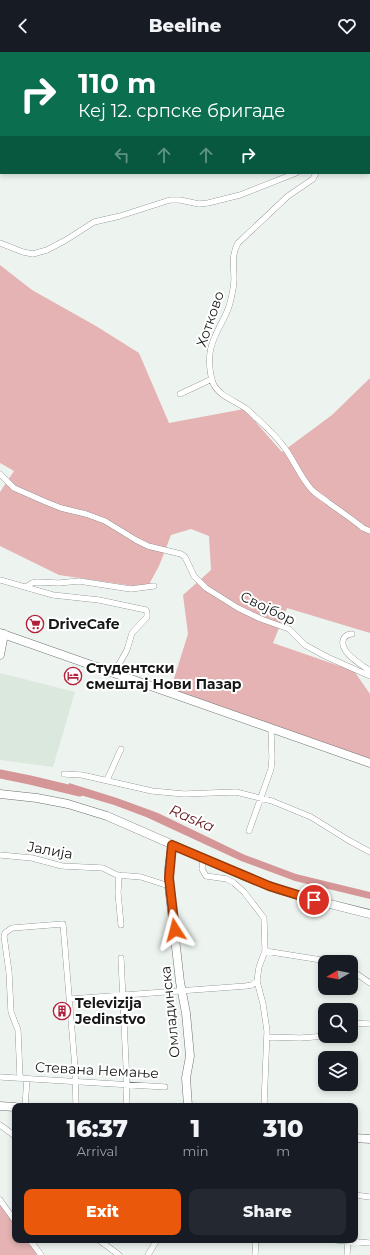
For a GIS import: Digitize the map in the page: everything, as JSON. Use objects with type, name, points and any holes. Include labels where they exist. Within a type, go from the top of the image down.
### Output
[{"type":"street","points":[[0,243],[23,252],[33,254],[47,250],[94,222],[120,216],[170,200],[180,200],[198,204],[208,203],[240,195],[293,174]]},
{"type":"street","name":"Хотково","points":[[316,174],[313,179],[288,196],[238,243],[233,259],[234,282],[230,302],[226,315],[216,333],[210,352],[210,368],[216,389],[242,406],[264,424],[283,446],[294,462],[301,476],[312,490],[363,528],[370,531]]},
{"type":"street","points":[[180,394],[212,379]]},
{"type":"street","name":"Својбор","points":[[0,474],[14,488],[61,508],[86,514],[105,521],[148,546],[181,554],[185,557],[194,576],[206,588],[218,596],[255,616],[289,629],[305,645],[327,657],[370,676]]},
{"type":"street","points":[[0,580],[53,595],[99,600],[146,610],[147,617],[132,633],[127,650],[114,673]]},
{"type":"street","points":[[26,587],[37,582],[79,581],[132,589],[154,586]]},
{"type":"street","points":[[0,655],[2,634],[370,763]]},
{"type":"street","points":[[352,634],[344,638],[342,646],[346,652],[370,671]]},
{"type":"street","points":[[249,830],[270,769],[272,758],[271,729]]},
{"type":"street","points":[[107,780],[121,749]]},
{"type":"street","points":[[64,774],[82,775],[152,791],[184,794],[236,792],[272,801],[311,817],[370,852]]},
{"type":"street","points":[[0,794],[37,798],[68,804],[107,816],[202,858],[280,890],[370,914]]},
{"type":"street","name":"Омладинска","points":[[172,845],[169,868],[169,886],[186,1013],[190,1056],[186,1078],[188,1103]]},
{"type":"street","name":"Јалија","points":[[0,855],[32,858],[62,866],[103,868],[119,875],[142,877],[169,886]]},
{"type":"street","points":[[202,858],[202,869],[206,876],[230,880],[241,889],[264,918],[265,951],[260,963],[257,981],[264,1010],[268,1037],[264,1103]]},
{"type":"street","points":[[119,875],[118,893],[120,926]]},
{"type":"street","name":"Стевана Немање","points":[[20,1078],[18,1030],[11,1012],[4,936],[7,930],[12,928],[63,924],[70,999]]},
{"type":"street","points":[[265,951],[318,959]]},
{"type":"street","points":[[121,958],[127,1085],[126,1103]]},
{"type":"street","points":[[358,975],[370,983]]},
{"type":"street","points":[[76,1103],[70,999],[246,986],[252,985],[257,981]]},
{"type":"street","points":[[358,1023],[370,1024]]},
{"type":"street","points":[[268,1037],[300,1038],[318,1037]]},
{"type":"street","name":"Стевана Немање","points":[[0,1077],[165,1087]]},
{"type":"street","name":"Стевана Немање","points":[[25,1103],[27,1079]]},
{"type":"street","points":[[0,1106],[12,1108]]},
{"type":"street","points":[[0,1125],[12,1134]]},
{"type":"street","points":[[358,1138],[370,1139]]},
{"type":"street","points":[[358,1195],[370,1197]]},
{"type":"street","points":[[0,1200],[12,1217]]},
{"type":"street","points":[[358,1242],[370,1243]]},
{"type":"street","points":[[32,1243],[41,1255]]},
{"type":"street","points":[[103,1243],[118,1255]]},
{"type":"street","points":[[148,1255],[155,1243]]},
{"type":"street","points":[[255,1255],[256,1243]]},
{"type":"street","points":[[347,1255],[348,1243]]},
{"type":"shaded area","points":[[0,265],[32,290],[96,326],[139,353],[169,423],[244,409],[282,452],[332,415],[370,378],[370,633],[287,608],[273,643],[354,671],[370,694],[370,759],[170,691],[188,634],[183,595],[211,570],[209,536],[191,529],[171,535],[159,566],[147,588],[59,575],[0,546],[0,492],[14,471],[0,463]]},
{"type":"shaded area","points":[[0,673],[75,692],[53,767],[0,760]]},
{"type":"shaded area","points":[[69,783],[158,813],[245,855],[296,874],[370,892],[370,899],[295,881],[241,861],[146,817],[114,805],[67,791]]},
{"type":"shaded area","points":[[0,1205],[12,1221],[12,1243],[28,1243],[38,1255],[0,1255]]},
{"type":"waterway","name":"Raska","points":[[0,774],[80,792]]},
{"type":"place","name":"DriveCafe","points":[[35,624]]},
{"type":"place","name":"Студентски смештај Нови Пазар","points":[[73,676]]},
{"type":"place","name":"Televizija Jedinstvo","points":[[62,1011]]},
{"type":"route","points":[[175,930],[169,886],[169,868],[172,845],[269,886],[314,900]]}]
